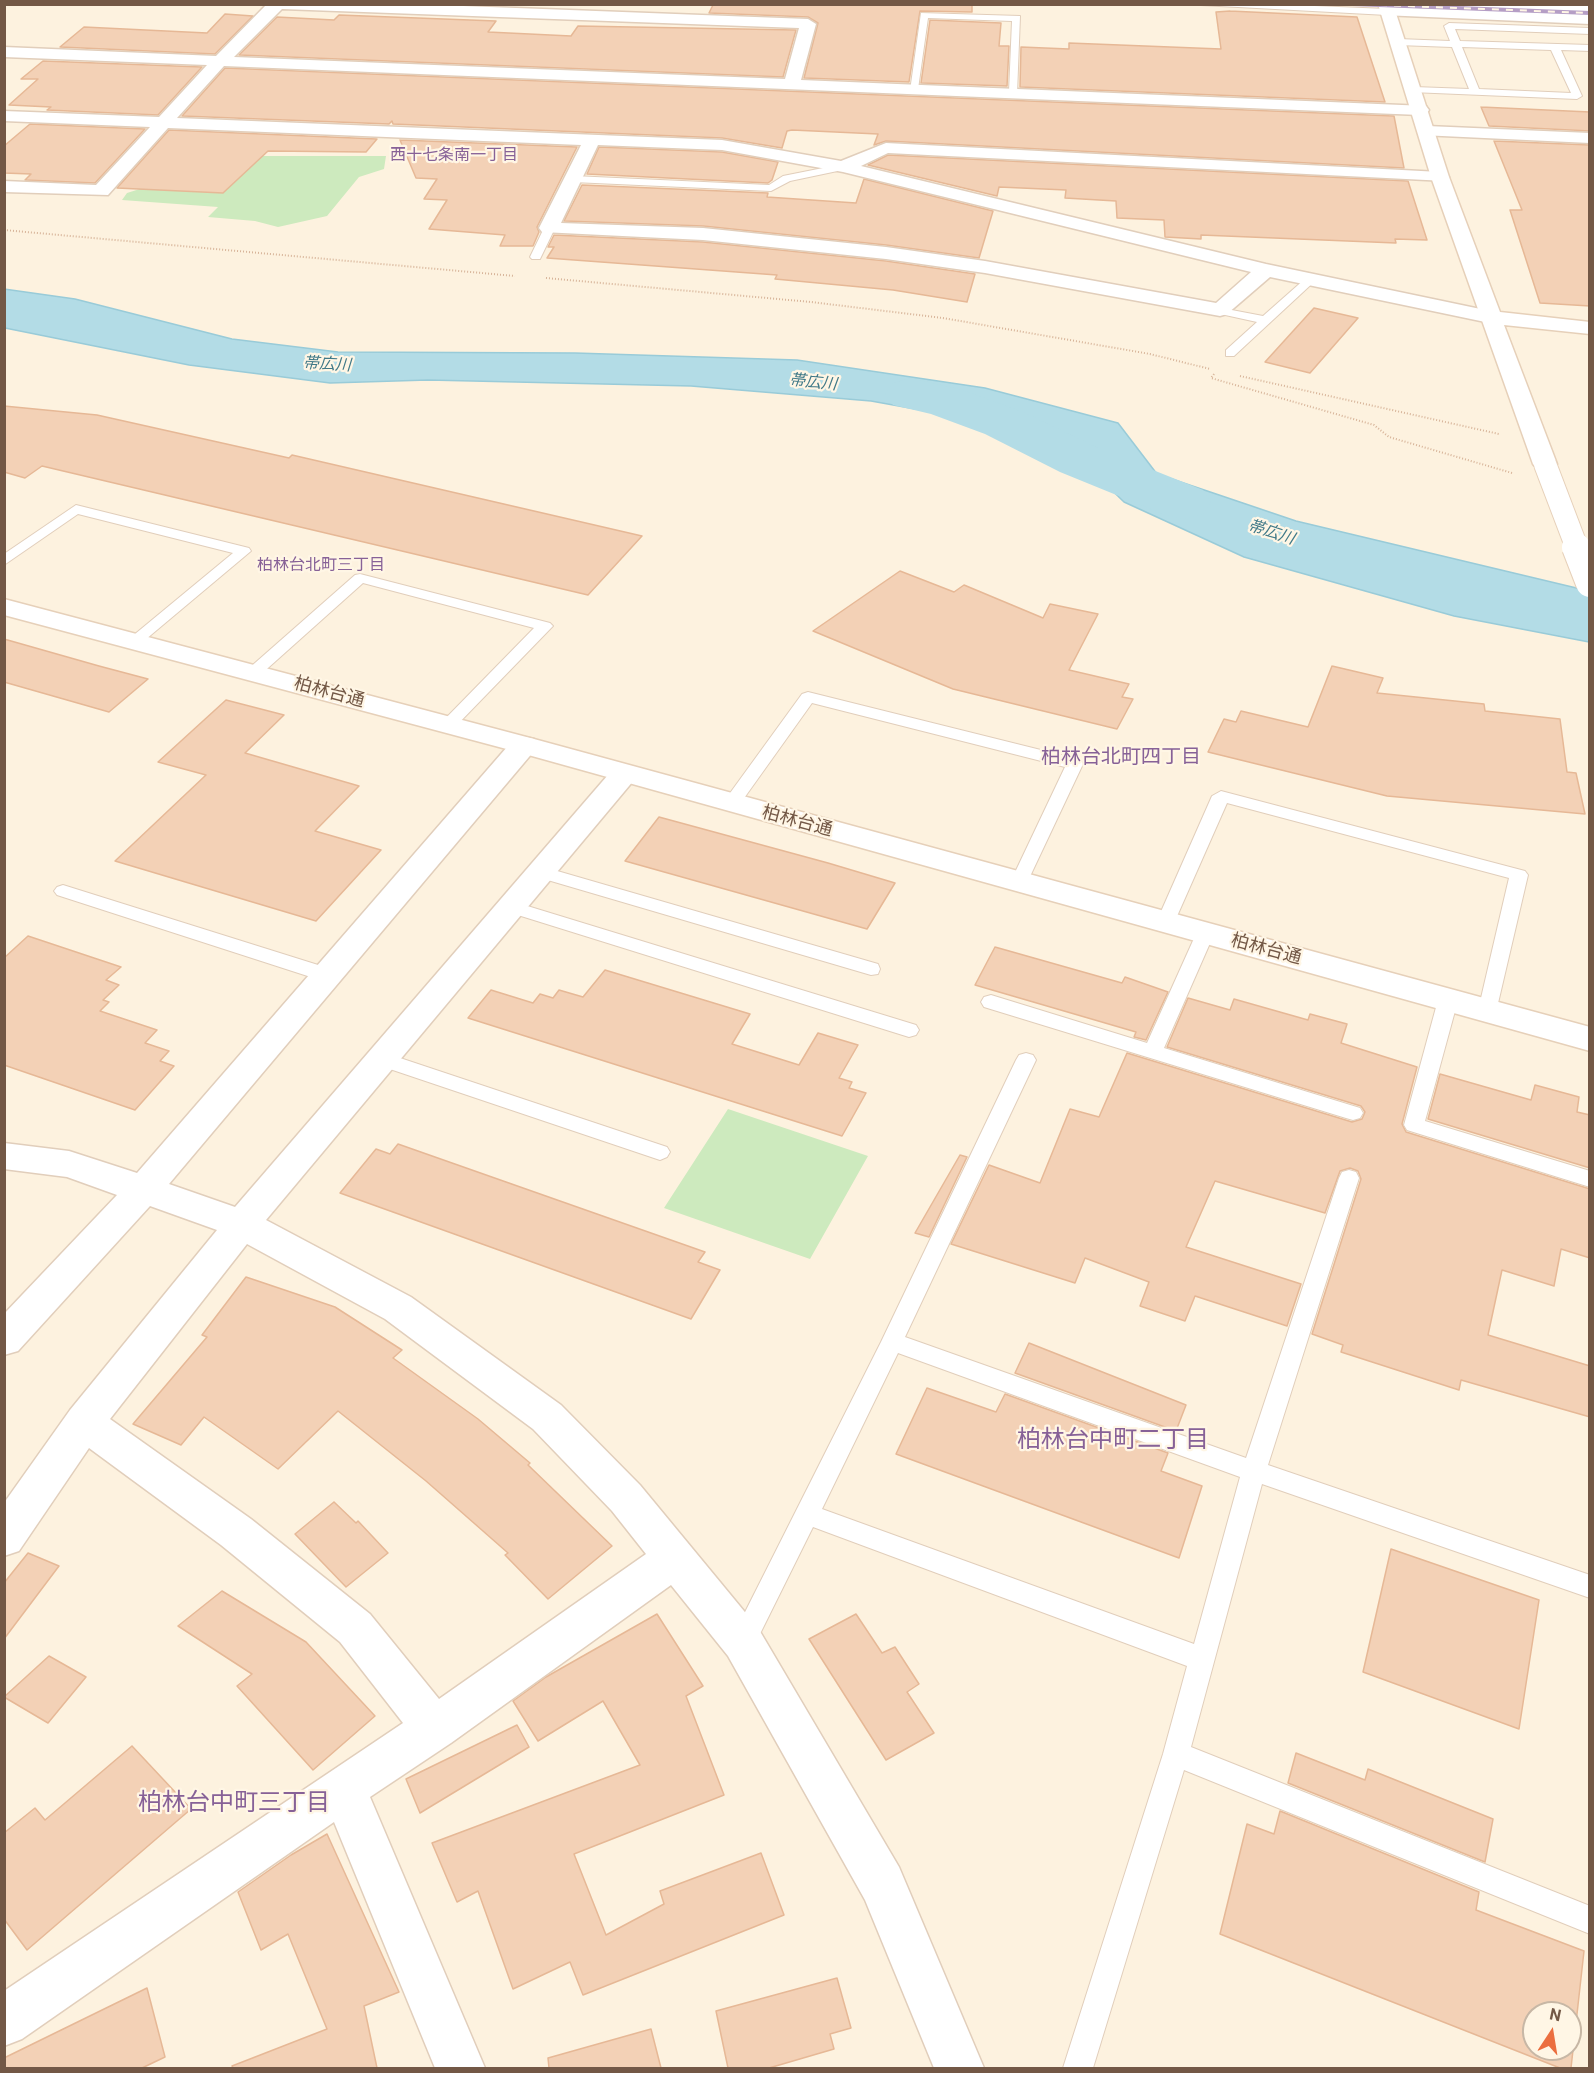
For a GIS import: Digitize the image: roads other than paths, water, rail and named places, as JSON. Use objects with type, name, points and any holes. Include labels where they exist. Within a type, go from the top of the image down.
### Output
[{"type":"street","points":[[4,186],[101,191],[221,60],[276,5],[808,24],[792,84]]},
{"type":"street","points":[[1590,19],[1386,8],[1427,130],[1440,177],[1590,583]]},
{"type":"street","points":[[4,52],[1420,110]]},
{"type":"street","points":[[4,116],[722,145],[843,167],[1310,280],[1490,317],[1590,328]]},
{"type":"street","points":[[1427,130],[1590,138]]},
{"type":"street","points":[[592,140],[549,228],[704,234],[886,253],[984,267],[1220,310],[1266,270]]},
{"type":"street","points":[[843,167],[886,148],[1440,177]]},
{"type":"street","name":"柏林台通","points":[[4,608],[524,745],[731,804],[1590,1039]]},
{"type":"street","points":[[4,1340],[144,1189],[524,745]]},
{"type":"street","points":[[4,1538],[84,1422],[242,1224],[624,774]]},
{"type":"street","points":[[4,1156],[69,1164],[242,1224],[398,1308],[547,1416],[626,1498],[673,1559],[743,1642],[882,1884],[959,2068]]},
{"type":"street","points":[[84,1422],[236,1532],[355,1628],[435,1728]]},
{"type":"street","points":[[4,2021],[343,1788],[435,1728],[673,1559]]},
{"type":"street","points":[[343,1788],[459,2068]]},
{"type":"lane","points":[[1186,4],[1386,8]]},
{"type":"lane","points":[[1465,4],[1590,9]]},
{"type":"lane","points":[[913,89],[924,15],[1017,18],[1014,92]]},
{"type":"lane","points":[[1475,93],[1449,26],[1590,32]]},
{"type":"lane","points":[[1398,42],[1590,48]]},
{"type":"lane","points":[[1414,90],[1579,100],[1554,46]]},
{"type":"lane","points":[[573,179],[771,188],[787,178],[843,167]]},
{"type":"lane","points":[[536,257],[549,228]]},
{"type":"lane","points":[[1230,352],[1310,280]]},
{"type":"lane","points":[[1220,310],[1264,320]]},
{"type":"lane","points":[[4,561],[76,509],[244,551],[134,642]]},
{"type":"lane","points":[[253,673],[360,579],[545,626],[448,725]]},
{"type":"lane","points":[[731,804],[808,697],[1076,764],[1019,883]]},
{"type":"lane","points":[[1165,923],[1221,796],[1508,872],[1519,875],[1488,1011]]},
{"type":"lane","points":[[540,873],[871,969]]},
{"type":"lane","points":[[63,891],[327,975]]},
{"type":"lane","points":[[511,907],[909,1030]]},
{"type":"lane","points":[[1153,1051],[1205,934]]},
{"type":"lane","points":[[1448,1000],[1414,1125],[1590,1179]]},
{"type":"lane","points":[[991,1002],[1353,1113]]},
{"type":"lane","points":[[382,1059],[660,1152]]},
{"type":"lane","points":[[743,1642],[892,1342],[1026,1060]]},
{"type":"lane","points":[[1078,2068],[1176,1754],[1254,1471],[1349,1178]]},
{"type":"lane","points":[[892,1342],[1254,1471],[1590,1587]]},
{"type":"lane","points":[[807,1514],[1202,1659]]},
{"type":"lane","points":[[1176,1754],[1590,1920]]},
{"type":"water","points":[[4,289],[75,299],[232,339],[338,352],[575,353],[797,360],[985,388],[1118,423],[1157,474],[1296,521],[1589,591],[1589,642],[1454,616],[1244,557],[1124,502],[1054,434],[871,401],[691,386],[428,380],[330,383],[189,365],[5,328]]},
{"type":"waterway","name":"帯広川","points":[[911,394],[945,401],[1004,423],[1079,460],[1183,502]]},
{"type":"railway","points":[[1352,4],[1590,13]]},
{"type":"district","name":"西十七条南一丁目","points":[[454,156]]},
{"type":"district","name":"柏林台北町三丁目","points":[[321,566]]},
{"type":"district","name":"柏林台北町四丁目","points":[[1121,758]]},
{"type":"district","name":"柏林台中町二丁目","points":[[1113,1441]]},
{"type":"district","name":"柏林台中町三丁目","points":[[234,1804]]}]
